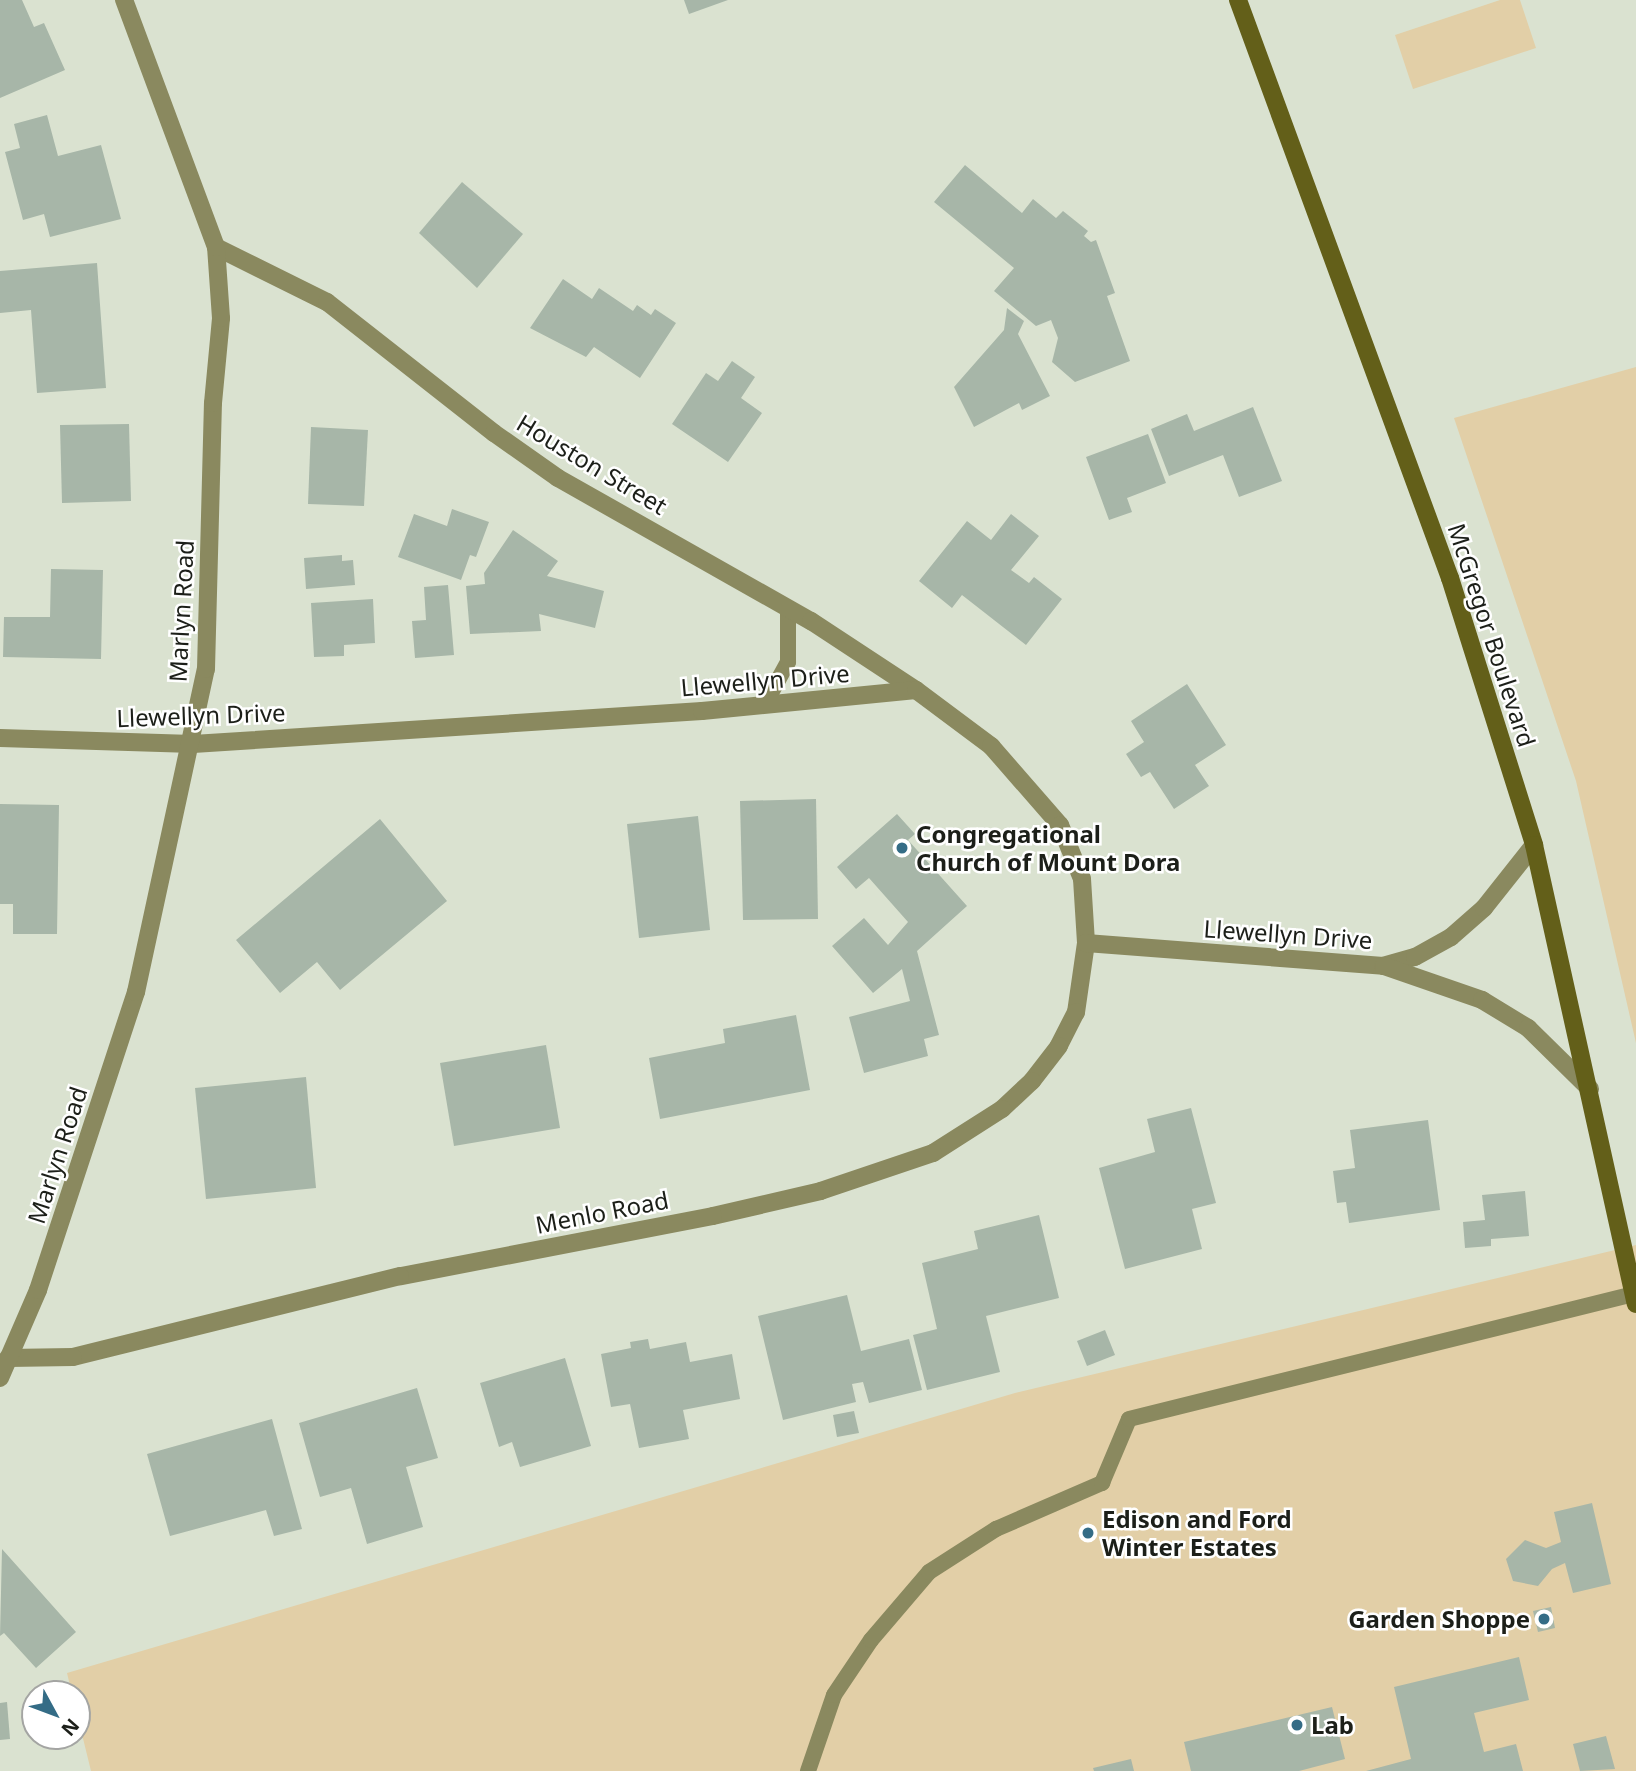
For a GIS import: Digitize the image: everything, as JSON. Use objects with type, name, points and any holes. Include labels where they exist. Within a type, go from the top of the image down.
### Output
[{"type":"main road","name":"McGregor Boulevard","points":[[1238,0],[1450,578],[1534,845],[1635,1299]]},
{"type":"street","name":"Marlyn Road","points":[[0,1378],[38,1290],[136,992],[193,744],[206,669],[213,402],[221,318],[216,247],[124,0]]},
{"type":"street","name":"Houston Street","points":[[216,247],[327,302],[558,478],[788,608],[915,690]]},
{"type":"street","name":"Llewellyn Drive","points":[[0,738],[193,744],[765,704],[915,690]]},
{"type":"street","points":[[915,690],[991,746],[1060,825],[1082,879],[1086,943]]},
{"type":"street","name":"Llewellyn Drive","points":[[1383,966],[1415,957],[1451,937],[1484,908],[1534,845]]},
{"type":"street","name":"Llewellyn Drive","points":[[1086,943],[1383,966],[1482,1000],[1528,1028],[1590,1089]]},
{"type":"street","name":"Menlo Road","points":[[8,1358],[73,1357],[400,1276],[713,1216],[821,1191],[933,1153],[1002,1109],[1032,1081],[1059,1046],[1076,1012],[1086,943]]},
{"type":"lane","points":[[765,704],[788,662],[788,608]]},
{"type":"lane","points":[[808,1771],[834,1695],[871,1640],[929,1573],[996,1529],[1102,1483],[1129,1419],[1635,1299]]},
{"type":"shaded area","points":[[1500,0],[1520,0],[1536,48],[1413,89],[1395,35]]},
{"type":"shaded area","points":[[1636,367],[1636,1043],[1576,781],[1454,418]]},
{"type":"shaded area","name":"Edison and Ford Winter Estates","points":[[1636,1245],[1636,1771],[91,1771],[86,1750],[91,1750],[91,1680],[69,1680],[67,1673],[1015,1393]]},
{"type":"building","points":[[0,0],[22,0],[34,27],[44,23],[65,70],[0,98]]},
{"type":"building","points":[[684,0],[728,0],[689,14]]},
{"type":"building","points":[[47,115],[58,156],[101,145],[121,219],[50,237],[44,214],[23,220],[5,152],[20,148],[14,124]]},
{"type":"building","points":[[965,165],[1022,213],[1033,199],[1056,218],[1063,211],[1088,231],[1084,236],[1091,242],[1096,240],[1115,293],[1107,296],[1130,361],[1075,382],[1052,362],[1058,338],[1051,320],[1036,326],[994,291],[1014,268],[934,202]]},
{"type":"building","points":[[462,182],[523,234],[477,288],[419,233]]},
{"type":"building","points":[[97,263],[106,388],[37,393],[31,310],[0,313],[0,271]]},
{"type":"building","points":[[563,279],[592,299],[599,288],[633,311],[637,305],[651,315],[655,309],[676,323],[640,378],[594,347],[586,357],[530,328]]},
{"type":"building","points":[[1007,308],[1024,321],[1018,334],[1050,396],[1022,410],[1019,403],[974,427],[954,387],[1004,330]]},
{"type":"building","points":[[732,361],[755,377],[741,398],[762,413],[728,462],[672,424],[706,373],[718,381]]},
{"type":"building","points":[[1253,407],[1282,481],[1239,497],[1223,455],[1169,476],[1151,429],[1187,414],[1194,431]]},
{"type":"building","points":[[129,424],[131,501],[62,503],[60,425]]},
{"type":"building","points":[[311,427],[368,430],[364,506],[308,504]]},
{"type":"building","points":[[1148,434],[1166,483],[1127,498],[1132,512],[1109,520],[1086,457]]},
{"type":"building","points":[[452,509],[489,522],[476,557],[470,555],[461,580],[398,557],[414,514],[447,526]]},
{"type":"building","points":[[1011,514],[1039,536],[1011,570],[1029,583],[1034,577],[1062,599],[1026,645],[962,595],[952,608],[919,581],[967,521],[991,540]]},
{"type":"building","points":[[513,530],[558,561],[547,576],[604,591],[595,628],[539,614],[541,631],[470,634],[466,586],[485,584],[484,573]]},
{"type":"building","points":[[342,555],[342,561],[353,560],[355,585],[306,589],[304,558]]},
{"type":"building","points":[[51,569],[103,570],[101,659],[3,657],[4,617],[50,617]]},
{"type":"building","points":[[448,585],[454,655],[415,658],[412,621],[426,620],[424,587]]},
{"type":"building","points":[[373,599],[375,643],[344,645],[344,656],[314,657],[311,603]]},
{"type":"building","points":[[1187,684],[1226,745],[1195,765],[1209,786],[1174,809],[1150,772],[1141,777],[1126,754],[1144,742],[1131,721]]},
{"type":"building","points":[[816,799],[818,919],[743,920],[740,801]]},
{"type":"building","points":[[0,804],[59,805],[57,934],[13,934],[13,904],[0,904]]},
{"type":"building","points":[[897,814],[915,834],[908,840],[967,906],[917,951],[939,1035],[924,1039],[928,1056],[864,1073],[849,1017],[910,1001],[902,969],[873,993],[832,946],[864,918],[888,945],[908,922],[869,878],[856,889],[837,867]]},
{"type":"building","points":[[698,816],[710,930],[639,938],[627,824]]},
{"type":"building","points":[[380,819],[447,901],[340,990],[317,962],[280,993],[236,940]]},
{"type":"building","points":[[796,1015],[810,1090],[660,1119],[649,1058],[725,1043],[723,1029]]},
{"type":"building","points":[[546,1045],[560,1128],[454,1146],[440,1063]]},
{"type":"building","points":[[306,1077],[316,1188],[206,1199],[195,1088]]},
{"type":"building","points":[[1191,1108],[1216,1203],[1192,1209],[1202,1249],[1125,1269],[1099,1168],[1155,1152],[1147,1119]]},
{"type":"building","points":[[1428,1120],[1440,1210],[1349,1223],[1346,1202],[1337,1203],[1333,1171],[1355,1168],[1350,1130]]},
{"type":"building","points":[[1525,1191],[1529,1236],[1491,1239],[1491,1246],[1465,1248],[1463,1222],[1485,1220],[1482,1195]]},
{"type":"building","points":[[1039,1215],[1059,1298],[986,1316],[1000,1372],[927,1390],[913,1335],[937,1329],[922,1263],[978,1249],[974,1231]]},
{"type":"building","points":[[847,1295],[861,1351],[909,1339],[922,1390],[869,1403],[863,1382],[852,1384],[856,1402],[783,1420],[758,1316]]},
{"type":"building","points":[[1105,1330],[1115,1355],[1087,1366],[1077,1341]]},
{"type":"building","points":[[648,1339],[650,1349],[686,1342],[690,1362],[732,1354],[740,1399],[683,1410],[689,1439],[639,1448],[630,1404],[611,1407],[601,1354],[631,1348],[630,1342]]},
{"type":"building","points":[[565,1358],[591,1446],[520,1467],[512,1442],[499,1447],[480,1383]]},
{"type":"building","points":[[417,1388],[438,1458],[406,1467],[423,1527],[367,1544],[351,1488],[320,1497],[299,1423]]},
{"type":"building","points":[[854,1411],[859,1433],[837,1437],[833,1415]]},
{"type":"building","points":[[272,1419],[302,1529],[274,1536],[266,1510],[170,1536],[147,1454]]},
{"type":"building","points":[[1592,1503],[1611,1584],[1573,1593],[1565,1563],[1552,1569],[1538,1586],[1513,1581],[1506,1559],[1525,1540],[1546,1548],[1561,1542],[1554,1512]]},
{"type":"building","points":[[2,1549],[76,1632],[36,1668],[4,1633],[0,1636]]},
{"type":"building","name":"Garden Shoppe","points":[[1551,1607],[1555,1628],[1538,1632],[1533,1611]]},
{"type":"building","points":[[1519,1657],[1529,1700],[1474,1713],[1484,1752],[1516,1744],[1523,1771],[1366,1771],[1411,1759],[1394,1687]]},
{"type":"building","points":[[7,1702],[10,1739],[0,1740],[0,1703]]},
{"type":"building","name":"Lab","points":[[1332,1707],[1345,1759],[1299,1771],[1191,1771],[1184,1742]]},
{"type":"building","points":[[1606,1736],[1615,1769],[1580,1771],[1573,1744]]},
{"type":"building","points":[[1131,1759],[1134,1771],[1094,1771],[1093,1768]]},
{"type":"place","name":"Congregational Church of Mount Dora","points":[[902,848]]},
{"type":"place","name":"Edison and Ford Winter Estates","points":[[1088,1533]]},
{"type":"place","name":"Garden Shoppe","points":[[1544,1619]]},
{"type":"place","name":"Lab","points":[[1297,1725]]}]
